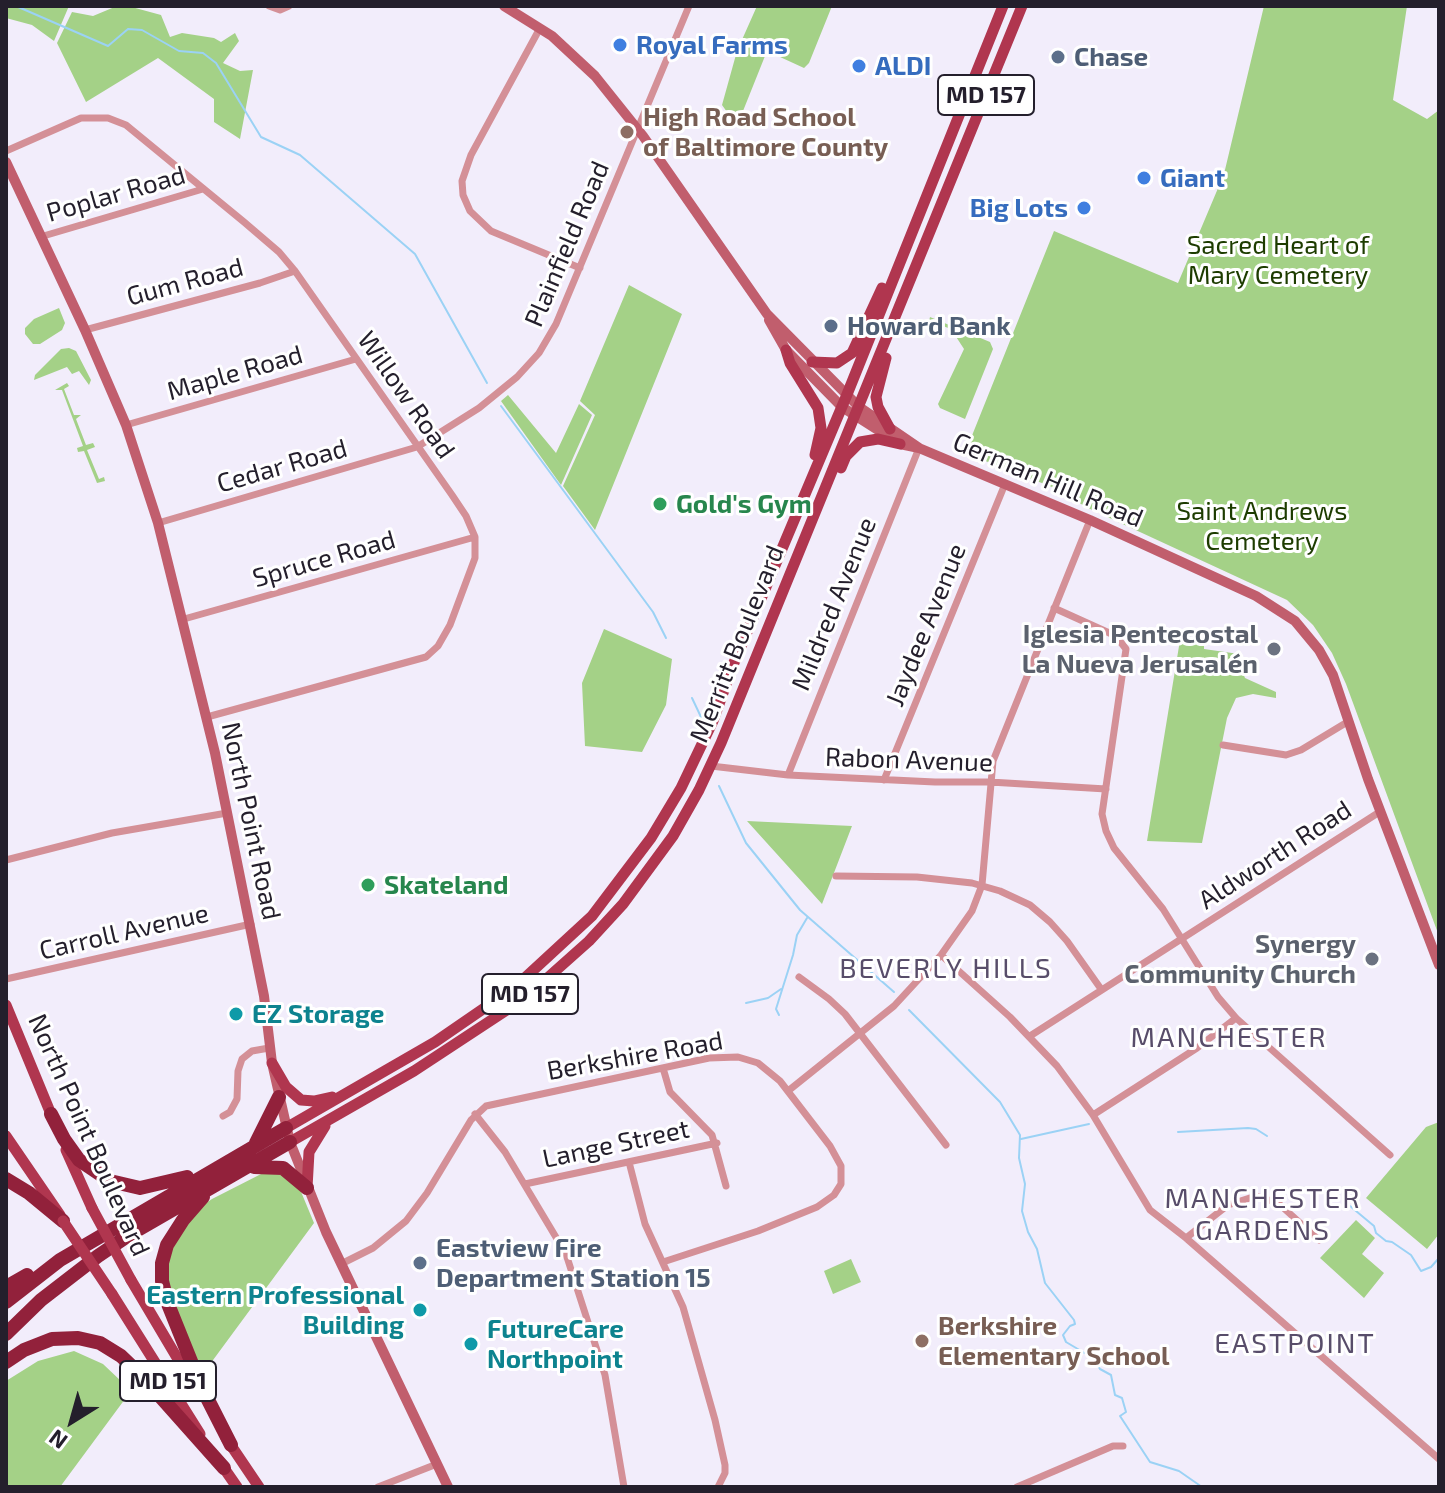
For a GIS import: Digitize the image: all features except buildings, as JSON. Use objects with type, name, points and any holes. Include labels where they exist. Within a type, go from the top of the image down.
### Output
[{"type":"highway","points":[[254,1146],[279,1097]]},
{"type":"highway","points":[[51,1114],[79,1160],[110,1181],[140,1188],[154,1187],[214,1169]]},
{"type":"highway","points":[[6,1287],[254,1146],[288,1135]]},
{"type":"highway","points":[[6,1334],[41,1300],[98,1256],[249,1167],[288,1135]]},
{"type":"highway","points":[[249,1167],[280,1167],[307,1188]]},
{"type":"highway","points":[[6,1179],[63,1221]]},
{"type":"highway","points":[[210,1188],[167,1245],[162,1263],[162,1281],[201,1386],[231,1445]]},
{"type":"highway","points":[[6,1302],[81,1247]]},
{"type":"highway","points":[[6,1362],[24,1350],[52,1339],[78,1338],[100,1343],[121,1356],[143,1377],[224,1468]]},
{"type":"main road","name":"Merritt Boulevard","points":[[288,1135],[351,1089],[435,1042],[515,987],[577,932],[610,895],[651,838],[696,759],[713,721],[733,665],[844,402],[1003,6]]},
{"type":"main road","name":"Merritt Boulevard","points":[[288,1135],[329,1121],[493,1021],[563,967],[623,904],[685,815],[711,766],[1022,6]]},
{"type":"main road","points":[[812,362],[832,364],[852,353],[889,272],[895,274]]},
{"type":"main road","points":[[890,429],[876,397],[895,318]]},
{"type":"main road","points":[[786,350],[790,363],[818,408],[821,428],[813,459],[815,468]]},
{"type":"main road","points":[[814,514],[822,513],[846,456],[860,442],[878,439],[900,444]]},
{"type":"main road","points":[[711,766],[704,756],[715,728],[713,721]]},
{"type":"main road","points":[[685,815],[701,768],[701,763],[696,759]]},
{"type":"main road","name":"North Point Boulevard","points":[[6,1005],[92,1208],[131,1280],[259,1487]]},
{"type":"main road","points":[[272,1063],[286,1087],[301,1100],[329,1098],[351,1089]]},
{"type":"main road","points":[[307,1188],[309,1152],[329,1121]]},
{"type":"main road","name":"North Point Boulevard","points":[[6,1136],[237,1487]]},
{"type":"street","points":[[269,6],[280,10],[289,6]]},
{"type":"street","name":"German Hill Road","points":[[504,6],[540,28],[586,66],[637,129],[767,314],[786,350],[856,412],[900,444],[919,448],[1090,520],[1256,596],[1295,621],[1327,663],[1439,965]]},
{"type":"street","name":"Plainfield Road","points":[[417,447],[492,399],[525,369],[546,344],[689,6]]},
{"type":"street","points":[[540,28],[471,155],[462,188],[465,204],[481,225],[580,268]]},
{"type":"street","name":"Willow Road","points":[[6,151],[81,118],[108,118],[126,125],[268,242],[295,271],[466,516],[475,537]]},
{"type":"street","name":"North Point Road","points":[[6,162],[126,425],[158,523],[207,717],[251,924],[264,996],[269,1048],[288,1135],[307,1188],[341,1264],[448,1487]]},
{"type":"street","name":"Poplar Road","points":[[39,237],[203,189]]},
{"type":"street","name":"Gum Road","points":[[85,330],[295,271]]},
{"type":"street","name":"German Hill Road","points":[[767,314],[844,402]]},
{"type":"street","name":"Maple Road","points":[[126,425],[356,359]]},
{"type":"street","name":"German Hill Road","points":[[856,412],[913,441],[919,448]]},
{"type":"street","name":"Cedar Road","points":[[158,523],[417,447]]},
{"type":"street","name":"Mildred Avenue","points":[[788,775],[919,448]]},
{"type":"street","name":"Jaydee Avenue","points":[[884,780],[1005,484]]},
{"type":"street","points":[[788,1091],[894,1006],[941,955],[967,919],[982,885],[990,782],[996,749],[1090,520]]},
{"type":"street","points":[[207,717],[426,657],[438,646],[450,625],[475,558],[475,537]]},
{"type":"street","name":"Spruce Road","points":[[184,619],[475,537]]},
{"type":"street","points":[[1054,608],[1116,636],[1126,649],[1102,814],[1109,839],[1163,909],[1218,997],[1236,1018],[1390,1155]]},
{"type":"street","points":[[1223,745],[1286,755],[1301,750],[1349,721]]},
{"type":"street","name":"Rabon Avenue","points":[[711,766],[788,775],[1106,789]]},
{"type":"street","name":"Aldworth Road","points":[[1030,1036],[1381,811]]},
{"type":"street","points":[[6,860],[112,833],[227,813]]},
{"type":"street","points":[[836,876],[917,877],[982,885],[1017,898],[1041,913],[1067,941],[1101,989]]},
{"type":"street","name":"Carroll Avenue","points":[[6,979],[251,924]]},
{"type":"street","points":[[941,955],[1030,1036],[1057,1066],[1093,1115],[1150,1210],[1439,1459]]},
{"type":"street","points":[[799,977],[829,999],[861,1033],[946,1145]]},
{"type":"street","points":[[1093,1115],[1197,1048],[1236,1018]]},
{"type":"street","points":[[223,1116],[230,1112],[237,1099],[240,1061],[248,1053],[269,1048]]},
{"type":"street","name":"Berkshire Road","points":[[475,1114],[493,1103],[709,1058],[738,1057],[767,1069],[788,1091],[838,1159],[842,1178],[834,1195],[817,1207],[758,1231],[663,1262]]},
{"type":"street","points":[[663,1068],[670,1092],[709,1130],[717,1143],[726,1186]]},
{"type":"street","points":[[341,1264],[373,1248],[406,1221],[427,1193],[475,1114],[505,1152],[559,1240],[571,1267],[605,1375],[624,1487]]},
{"type":"street","name":"Lange Street","points":[[525,1184],[717,1143]]},
{"type":"street","points":[[629,1162],[645,1224],[686,1316],[724,1456],[725,1473],[718,1487]]},
{"type":"street","points":[[1186,1238],[1228,1205],[1256,1196],[1274,1201],[1319,1240]]},
{"type":"street","points":[[1017,1487],[1113,1446],[1123,1446]]},
{"type":"street","points":[[378,1487],[437,1464]]},
{"type":"green space","points":[[6,6],[69,6],[54,41],[32,25],[6,18]]},
{"type":"green space","points":[[117,6],[161,15],[170,37],[182,33],[221,42],[235,33],[239,41],[223,63],[240,71],[253,70],[240,139],[214,122],[214,99],[158,58],[86,102],[57,43],[72,12],[93,16]]},
{"type":"green space","points":[[757,6],[832,6],[809,63],[804,68],[767,51],[737,126],[722,105],[737,51]]},
{"type":"green space","points":[[1264,6],[1407,6],[1393,100],[1427,119],[1439,110],[1439,936],[1346,684],[1332,653],[1313,625],[1287,600],[1088,508],[1052,487],[965,453],[1054,231],[1178,283],[1224,174]]},
{"type":"green space","points":[[629,285],[682,314],[595,530],[563,486],[595,415],[580,401]]},
{"type":"green space","points":[[59,308],[65,323],[62,330],[40,344],[33,344],[25,334],[25,328],[34,319]]},
{"type":"green space","points":[[930,317],[990,342],[993,349],[965,419],[940,408],[938,404],[964,349],[951,329],[929,321]]},
{"type":"green space","points":[[61,349],[76,351],[91,380],[89,385],[79,371],[72,374],[67,367],[34,380],[35,375]]},
{"type":"green space","points":[[67,383],[69,386],[64,389],[74,415],[81,415],[76,419],[86,445],[93,443],[95,447],[87,450],[99,479],[104,477],[105,481],[97,483],[84,451],[78,452],[77,448],[83,446],[62,390],[55,390]]},
{"type":"green space","points":[[508,395],[556,453],[579,404],[592,415],[561,485],[501,401]]},
{"type":"green space","points":[[604,629],[672,659],[666,705],[642,752],[585,746],[582,683]]},
{"type":"green space","points":[[1181,634],[1204,641],[1204,649],[1239,654],[1238,661],[1245,678],[1276,692],[1276,698],[1253,694],[1236,698],[1227,718],[1202,843],[1147,841]]},
{"type":"green space","points":[[747,821],[852,826],[822,904]]},
{"type":"green space","points":[[1439,1122],[1439,1234],[1427,1249],[1366,1198],[1426,1127]]},
{"type":"green space","points":[[276,1169],[297,1182],[314,1223],[202,1375],[167,1289],[167,1252],[188,1215],[212,1199]]},
{"type":"green space","points":[[1356,1220],[1375,1238],[1362,1254],[1384,1273],[1364,1298],[1320,1258]]},
{"type":"green space","points":[[851,1259],[861,1282],[833,1294],[824,1271]]},
{"type":"green space","points":[[74,1351],[103,1364],[122,1382],[125,1399],[60,1487],[6,1487],[6,1381],[38,1361]]},
{"type":"waterway","points":[[16,6],[108,46],[128,29],[142,30],[179,51],[203,53],[216,63],[261,137],[300,155],[415,254],[487,383]]},
{"type":"waterway","points":[[501,406],[653,612],[666,638]]},
{"type":"waterway","points":[[692,698],[701,717]]},
{"type":"waterway","points":[[719,786],[746,843],[800,910],[894,992]]},
{"type":"waterway","points":[[779,1015],[776,1009],[797,935],[807,918]]},
{"type":"waterway","points":[[746,1003],[768,998],[781,989]]},
{"type":"waterway","points":[[909,1010],[1000,1102],[1020,1135],[1019,1158],[1025,1184],[1022,1211],[1037,1249],[1045,1283],[1074,1320],[1075,1324],[1063,1335],[1066,1342],[1093,1358],[1100,1369],[1111,1375],[1115,1395],[1122,1398],[1126,1412],[1120,1416],[1150,1462],[1179,1471],[1202,1487]]},
{"type":"waterway","points":[[1021,1139],[1089,1124]]},
{"type":"waterway","points":[[1178,1132],[1248,1128],[1267,1136]]},
{"type":"waterway","points":[[1350,1206],[1374,1226],[1376,1233],[1411,1255],[1421,1271],[1431,1267],[1439,1258]]},
{"type":"place","name":"Royal Farms","points":[[620,45]]},
{"type":"place","name":"Chase","points":[[1058,57]]},
{"type":"place","name":"ALDI","points":[[859,66]]},
{"type":"place","name":"High Road School of Baltimore County","points":[[627,132]]},
{"type":"place","name":"Giant","points":[[1144,178]]},
{"type":"place","name":"Big Lots","points":[[1084,208]]},
{"type":"place","name":"Howard Bank","points":[[831,326]]},
{"type":"place","name":"Gold's Gym","points":[[660,504]]},
{"type":"place","name":"Iglesia Pentecostal La Nueva Jerusalén","points":[[1274,649]]},
{"type":"place","name":"Skateland","points":[[368,885]]},
{"type":"place","name":"Synergy Community Church","points":[[1372,959]]},
{"type":"place","name":"EZ Storage","points":[[236,1014]]},
{"type":"place","name":"Eastview Fire Department Station 15","points":[[420,1263]]},
{"type":"place","name":"Eastern Professional Building","points":[[420,1310]]},
{"type":"place","name":"Berkshire Elementary School","points":[[922,1341]]},
{"type":"place","name":"FutureCare Northpoint","points":[[471,1344]]},
{"type":"district","name":"BEVERLY HILLS","points":[[946,969]]},
{"type":"district","name":"MANCHESTER","points":[[1229,1038]]},
{"type":"district","name":"MANCHESTER GARDENS","points":[[1263,1215]]},
{"type":"district","name":"EASTPOINT","points":[[1295,1344]]},
{"type":"park label","name":"Sacred Heart of Mary Cemetery","points":[[1278,260]]},
{"type":"park label","name":"Saint Andrews Cemetery","points":[[1262,526]]}]
